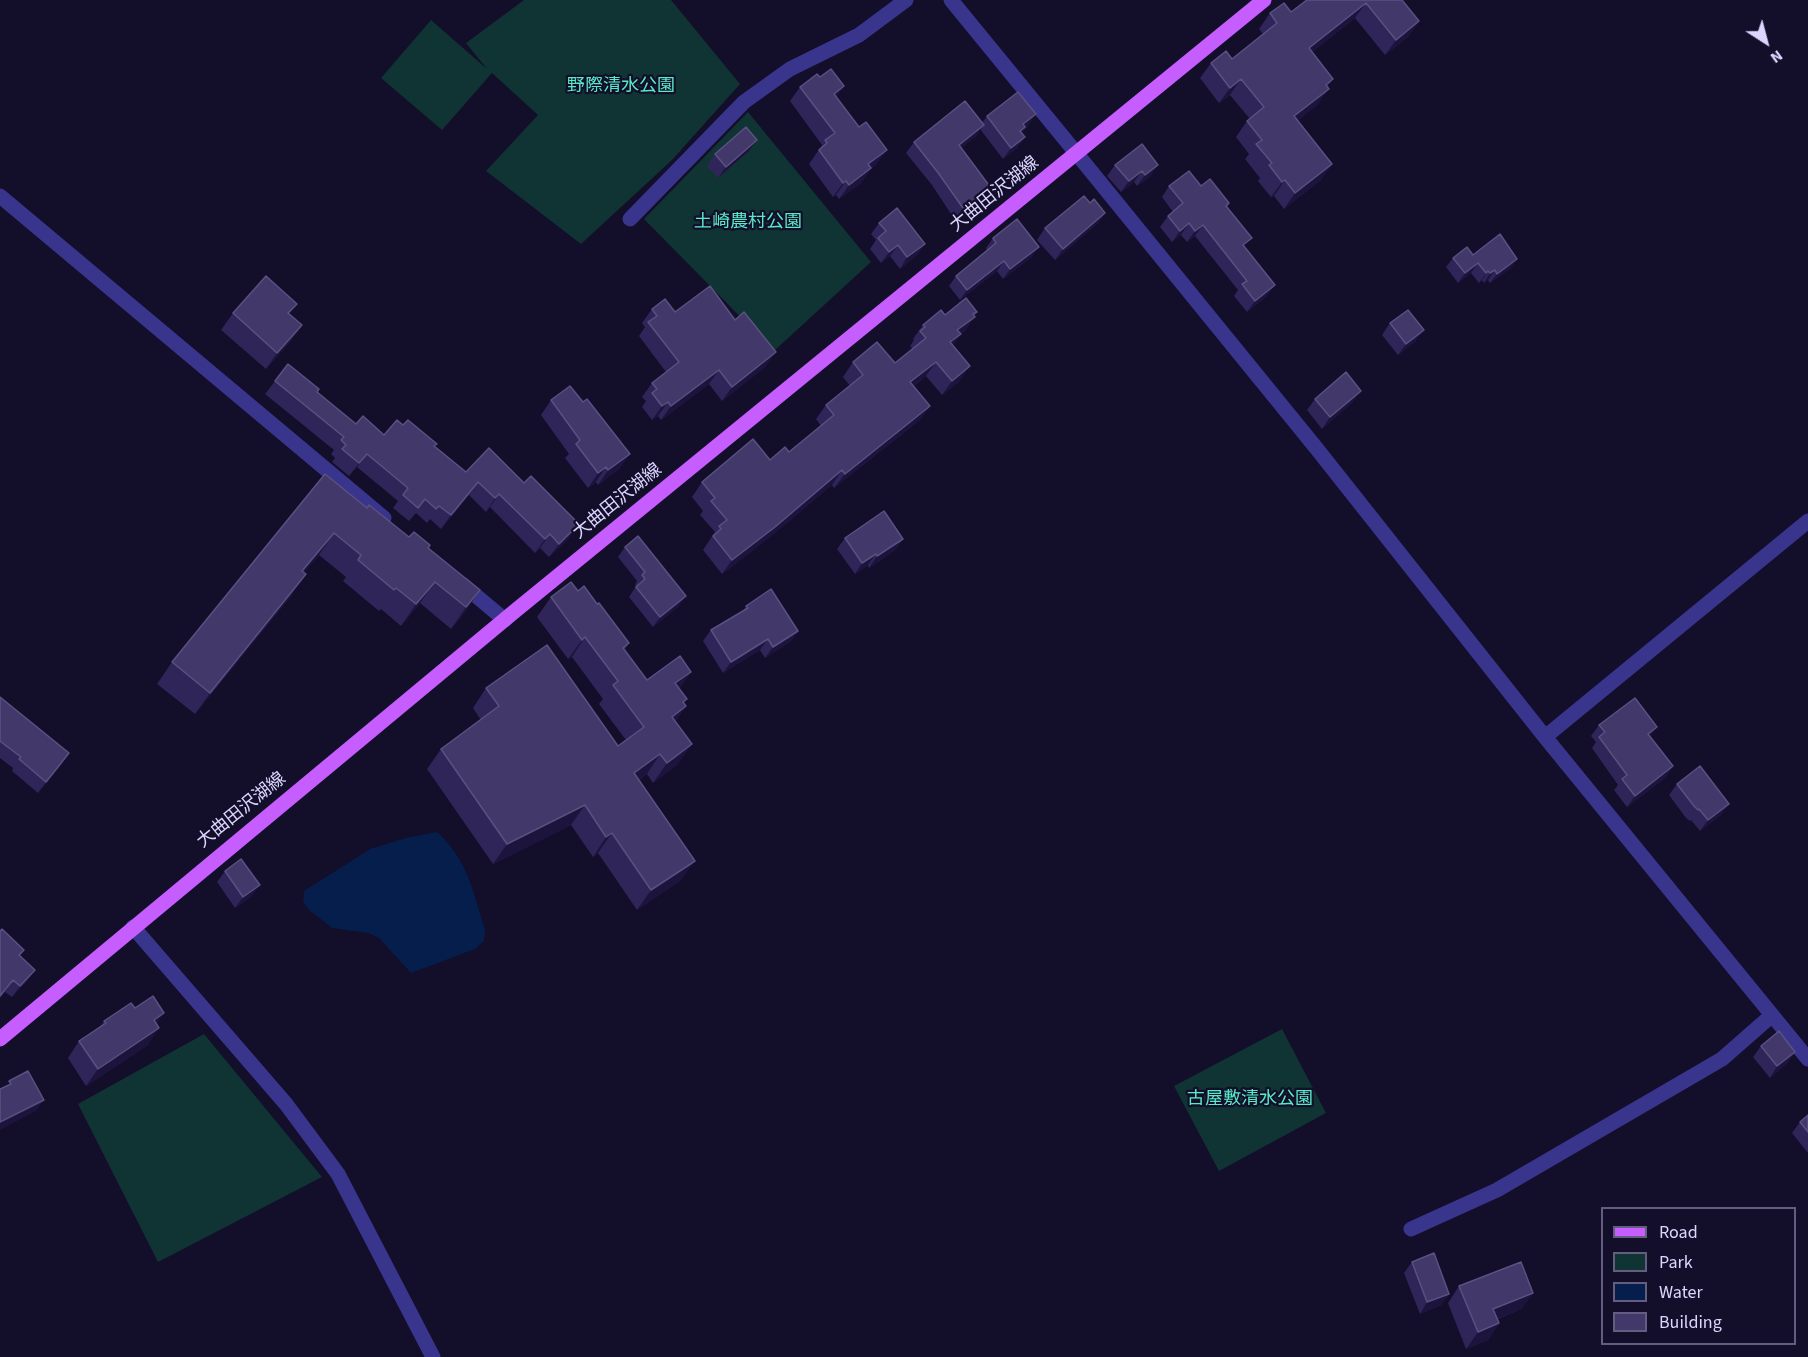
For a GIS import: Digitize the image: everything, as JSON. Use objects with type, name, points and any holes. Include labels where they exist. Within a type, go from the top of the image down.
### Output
[{"type":"main road","name":"大曲田沢湖線","points":[[0,1039],[505,620],[1264,0]]},
{"type":"street","points":[[630,219],[744,102],[790,69],[859,35],[906,0]]},
{"type":"street","points":[[951,0],[1317,449],[1545,737],[1808,1059]]},
{"type":"street","points":[[0,196],[399,531]]},
{"type":"street","points":[[1545,737],[1808,521]]},
{"type":"street","points":[[452,576],[505,620]]},
{"type":"street","points":[[133,927],[286,1104],[338,1174],[433,1357]]},
{"type":"street","points":[[1411,1229],[1497,1190],[1722,1059],[1772,1016]]},
{"type":"green space","name":"野際清水公園","points":[[524,0],[671,0],[740,84],[672,160],[581,244],[486,171],[538,115],[492,73],[442,130],[381,78],[431,20],[487,69],[466,43]]},
{"type":"green space","name":"土崎農村公園","points":[[748,112],[871,262],[774,351],[644,219]]},
{"type":"green space","name":"古屋敷清水公園","points":[[1282,1029],[1326,1113],[1219,1171],[1174,1086]]},
{"type":"green space","points":[[204,1034],[322,1177],[158,1262],[78,1104]]},
{"type":"water","points":[[437,832],[463,865],[473,890],[485,930],[484,941],[475,949],[411,973],[379,938],[368,933],[332,928],[309,910],[303,901],[304,891],[370,849],[406,838]]},
{"type":"building","points":[[1307,0],[1402,0],[1419,21],[1396,40],[1366,3],[1309,48],[1333,79],[1326,85],[1329,89],[1294,116],[1332,164],[1295,193],[1285,180],[1282,182],[1269,165],[1272,163],[1256,144],[1262,140],[1247,121],[1264,107],[1241,79],[1230,88],[1211,63],[1226,51],[1232,59],[1277,23],[1270,13],[1284,3],[1291,12]]},
{"type":"building","points":[[831,69],[844,86],[834,94],[859,127],[866,122],[887,150],[868,164],[871,168],[849,185],[846,181],[843,183],[819,150],[827,143],[825,140],[835,133],[800,87],[817,74],[820,77]]},
{"type":"building","points":[[1018,92],[1036,114],[1023,124],[1025,127],[1020,131],[1025,137],[1011,148],[987,116]]},
{"type":"building","points":[[965,101],[984,125],[959,145],[991,188],[963,208],[914,142]]},
{"type":"building","points":[[746,127],[757,140],[726,167],[715,154]]},
{"type":"building","points":[[1142,144],[1158,165],[1145,175],[1142,171],[1129,181],[1115,165]]},
{"type":"building","points":[[1189,171],[1201,186],[1210,179],[1229,203],[1226,206],[1252,238],[1243,245],[1275,285],[1255,301],[1242,284],[1247,281],[1203,225],[1195,231],[1189,223],[1180,231],[1168,216],[1183,203],[1169,186]]},
{"type":"building","points":[[1084,196],[1090,203],[1094,199],[1105,213],[1063,249],[1045,228]]},
{"type":"building","points":[[897,208],[925,244],[907,257],[898,245],[889,252],[878,238],[886,231],[879,223]]},
{"type":"building","points":[[1017,219],[1039,247],[1010,269],[1004,261],[967,290],[956,276],[996,243],[993,238]]},
{"type":"building","points":[[1500,234],[1517,259],[1497,274],[1495,270],[1486,273],[1478,263],[1465,273],[1453,258],[1467,247],[1473,255]]},
{"type":"building","points":[[266,276],[297,304],[288,313],[302,325],[277,353],[233,313]]},
{"type":"building","points":[[710,286],[735,320],[744,312],[776,352],[732,387],[719,370],[671,406],[668,402],[662,406],[652,393],[657,389],[652,383],[679,362],[648,322],[657,316],[652,309],[665,299],[675,312]]},
{"type":"building","points":[[966,298],[977,312],[973,314],[975,317],[957,330],[961,334],[950,342],[970,366],[952,381],[936,362],[910,382],[930,406],[845,474],[842,470],[732,560],[713,536],[721,529],[719,526],[727,520],[711,501],[715,498],[702,482],[753,439],[770,460],[785,447],[789,452],[834,415],[826,405],[863,375],[853,362],[877,342],[895,363],[926,338],[920,331],[925,327],[923,325],[941,310],[945,315]]},
{"type":"building","points":[[1408,310],[1424,330],[1406,344],[1390,323]]},
{"type":"building","points":[[288,364],[319,389],[317,392],[356,424],[363,416],[384,435],[397,420],[403,425],[408,420],[437,444],[434,446],[466,472],[489,448],[524,483],[531,476],[579,524],[559,544],[550,534],[545,539],[499,494],[495,498],[478,482],[451,515],[439,506],[436,509],[425,499],[418,508],[403,495],[408,488],[367,454],[359,463],[342,449],[346,445],[341,440],[344,437],[275,381]]},
{"type":"building","points":[[1346,372],[1361,391],[1330,417],[1315,399]]},
{"type":"building","points":[[570,386],[583,402],[587,399],[630,454],[608,470],[606,467],[598,473],[576,444],[580,440],[551,400]]},
{"type":"building","points":[[325,474],[367,508],[369,505],[409,537],[414,532],[430,545],[428,548],[480,590],[466,607],[435,582],[416,604],[396,588],[394,590],[358,560],[361,555],[334,533],[302,571],[306,574],[210,693],[172,662]]},
{"type":"building","points":[[884,511],[903,539],[862,563],[845,538]]},
{"type":"building","points":[[638,536],[686,596],[660,617],[636,587],[645,579],[642,575],[645,572],[625,547]]},
{"type":"building","points":[[571,582],[578,591],[584,586],[597,604],[599,603],[629,643],[623,648],[647,680],[680,656],[691,672],[675,683],[687,699],[683,702],[686,706],[672,717],[692,744],[667,763],[660,754],[634,773],[695,861],[651,890],[612,833],[606,837],[585,805],[507,844],[441,749],[499,706],[486,688],[547,645],[618,746],[644,727],[613,685],[618,681],[585,637],[582,640],[551,597]]},
{"type":"building","points":[[771,589],[798,631],[773,647],[768,639],[731,662],[711,630],[748,608],[746,606]]},
{"type":"building","points":[[0,697],[69,753],[46,782],[19,759],[21,757],[0,741]]},
{"type":"building","points":[[1635,698],[1657,727],[1648,734],[1673,766],[1635,796],[1622,779],[1627,775],[1599,737],[1605,732],[1599,725]]},
{"type":"building","points":[[1700,766],[1729,804],[1708,820],[1677,784]]},
{"type":"building","points":[[241,859],[260,885],[243,897],[225,871]]},
{"type":"building","points":[[2,929],[24,950],[19,955],[35,970],[20,986],[13,980],[0,996],[0,931]]},
{"type":"building","points":[[153,996],[164,1013],[154,1020],[159,1028],[98,1069],[79,1041],[131,1003],[135,1008]]},
{"type":"building","points":[[1779,1031],[1795,1052],[1777,1066],[1761,1046]]},
{"type":"building","points":[[28,1071],[44,1100],[0,1122],[0,1089],[11,1084],[9,1081]]},
{"type":"building","points":[[1808,1115],[1808,1132],[1800,1122]]},
{"type":"building","points":[[1434,1253],[1449,1294],[1427,1302],[1412,1262]]},
{"type":"building","points":[[1521,1262],[1533,1293],[1493,1309],[1499,1323],[1478,1332],[1459,1286]]}]
